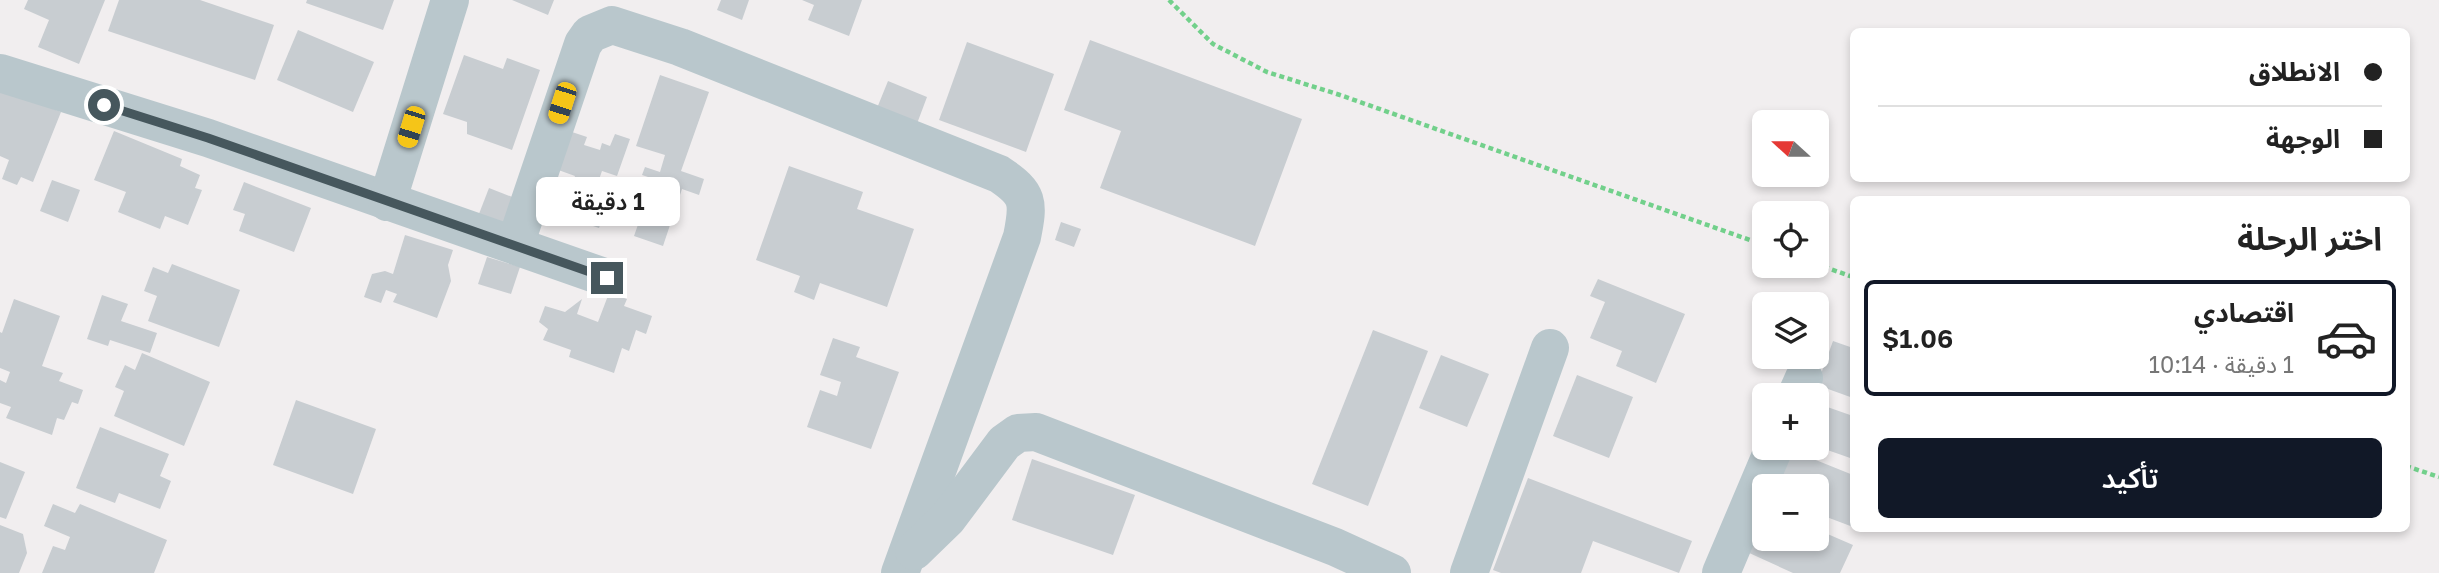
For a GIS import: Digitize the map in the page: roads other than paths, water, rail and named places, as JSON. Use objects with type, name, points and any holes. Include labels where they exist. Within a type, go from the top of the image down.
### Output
[{"type":"street","points":[[387,202],[450,0]]},
{"type":"street","points":[[515,245],[583,44],[590,34],[612,25],[680,47],[819,101],[999,174],[1019,188],[1026,198],[1027,216],[1022,237],[904,565]]},
{"type":"street","points":[[0,73],[208,138],[607,278]]},
{"type":"street","points":[[1469,573],[1550,348]]},
{"type":"street","points":[[904,565],[948,518],[1004,443],[1018,433],[1036,432],[1335,547],[1392,573]]},
{"type":"street","points":[[1721,573],[1769,460]]}]
